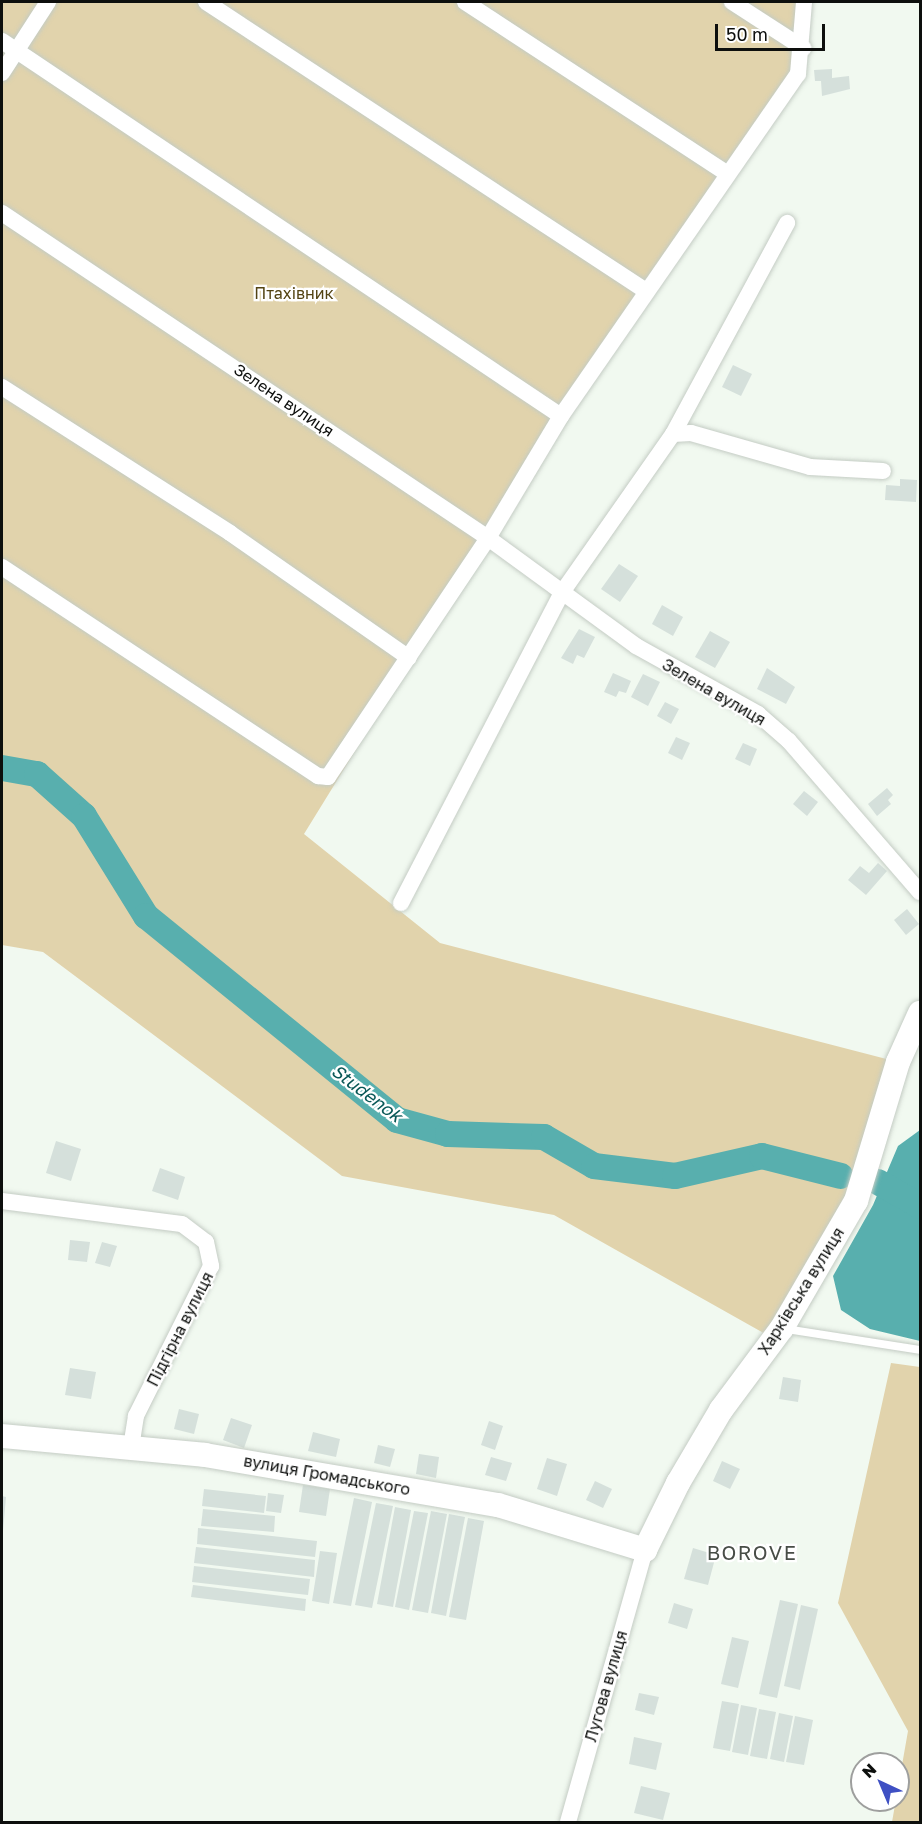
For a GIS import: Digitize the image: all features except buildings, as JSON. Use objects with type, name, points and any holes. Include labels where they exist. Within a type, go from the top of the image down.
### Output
[{"type":"street","points":[[2,73],[48,2]]},
{"type":"street","points":[[206,2],[646,291]]},
{"type":"street","points":[[465,2],[728,174]]},
{"type":"street","points":[[732,2],[803,48]]},
{"type":"street","points":[[2,567],[318,776],[328,777],[488,538],[561,416],[798,74],[803,48],[804,2]]},
{"type":"street","points":[[2,40],[561,416]]},
{"type":"street","name":"Зелена вулиця","points":[[2,213],[488,538],[636,646],[758,714],[789,741],[921,892]]},
{"type":"street","points":[[401,903],[563,591],[673,434],[787,223]]},
{"type":"street","points":[[2,387],[230,533],[409,658]]},
{"type":"street","points":[[673,434],[691,433],[810,467],[883,471]]},
{"type":"street","name":"Харківська вулиця","points":[[645,1550],[678,1483],[721,1410],[782,1328],[856,1201],[898,1062],[921,1013]]},
{"type":"street","name":"Підгірна вулиця","points":[[2,1201],[182,1224],[206,1242],[211,1266],[136,1416],[131,1447]]},
{"type":"street","name":"вулиця Громадського","points":[[2,1436],[206,1455],[498,1504],[645,1550]]},
{"type":"street","name":"Лугова вулиця","points":[[568,1822],[645,1550]]},
{"type":"lane","points":[[782,1328],[921,1350]]},
{"type":"green space","name":"Птахівник","points":[[2,2],[733,2],[803,48],[798,74],[552,432],[304,834],[440,943],[898,1062],[856,1201],[774,1339],[554,1215],[342,1176],[43,952],[2,945]]},
{"type":"green space","points":[[744,2],[801,2],[802,38]]},
{"type":"green space","points":[[891,1363],[920,1367],[920,1822],[892,1822],[894,1812],[910,1812],[910,1752],[904,1752],[908,1731],[838,1603]]},
{"type":"water","points":[[920,1130],[920,1341],[870,1329],[841,1310],[833,1276],[873,1205],[898,1146]]},
{"type":"waterway","name":"Studenok","points":[[2,768],[37,774],[84,816],[146,916],[397,1120],[448,1134],[544,1137],[594,1166],[675,1176],[762,1156],[841,1176]]},
{"type":"waterway","name":"Studenok","points":[[878,1182],[920,1206]]},
{"type":"district","name":"BOROVE","points":[[752,1552]]}]
